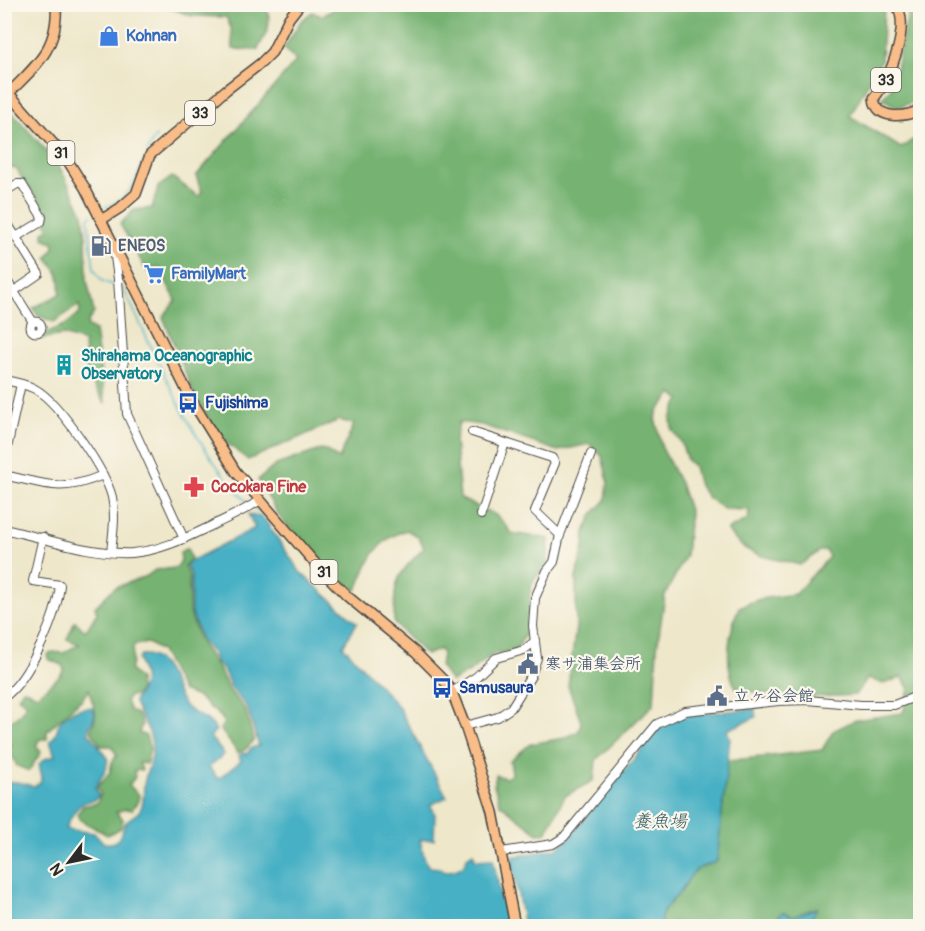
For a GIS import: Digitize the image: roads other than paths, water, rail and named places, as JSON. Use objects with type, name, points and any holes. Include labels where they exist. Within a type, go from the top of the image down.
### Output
[{"type":"main road","name":"31","points":[[56,4],[57,19],[51,44],[41,60],[7,91],[66,158],[85,188],[192,401],[257,502],[347,596],[416,653],[445,682],[452,693],[493,812],[515,927]]},
{"type":"main road","name":"33","points":[[101,220],[136,194],[150,155],[267,57],[300,4]]},
{"type":"main road","name":"33","points":[[896,4],[901,18],[899,38],[892,68],[884,87],[874,98],[875,105],[881,112],[900,116],[921,110]]},
{"type":"street","points":[[4,192],[17,184],[22,184],[42,217],[40,222],[16,237]]},
{"type":"street","points":[[4,218],[39,274],[4,298]]},
{"type":"street","points":[[113,244],[119,290],[127,414],[184,539]]},
{"type":"street","points":[[4,276],[33,322]]},
{"type":"street","points":[[4,380],[35,389],[45,396],[62,413],[103,475],[112,496],[115,519],[111,552]]},
{"type":"street","points":[[4,462],[21,384]]},
{"type":"street","points":[[472,432],[552,458],[555,463],[535,511],[560,535]]},
{"type":"street","points":[[480,514],[505,443]]},
{"type":"street","points":[[465,726],[498,717],[511,708],[531,676],[537,657],[533,626],[535,598],[547,571],[554,562],[560,535],[591,454]]},
{"type":"street","points":[[4,475],[68,486],[85,483],[103,475]]},
{"type":"street","points":[[4,529],[111,552],[132,553],[151,550],[184,539],[257,502]]},
{"type":"street","points":[[4,697],[31,665],[47,632],[58,598],[60,585],[33,581],[44,537]]},
{"type":"street","points":[[452,693],[476,677],[496,658],[525,650],[535,641]]},
{"type":"street","points":[[502,852],[553,844],[564,837],[646,736],[657,724],[670,716],[685,711],[778,701],[808,700],[861,705],[894,705],[921,695]]},
{"type":"water","points":[[248,514],[264,519],[300,572],[357,623],[343,646],[398,706],[447,797],[430,805],[435,813],[434,839],[420,840],[425,861],[429,867],[440,868],[444,872],[456,870],[473,853],[476,860],[493,859],[507,926],[5,926],[5,783],[17,782],[34,786],[40,783],[42,777],[39,764],[55,756],[50,741],[61,720],[78,709],[93,708],[95,715],[88,732],[108,758],[106,770],[95,787],[99,796],[79,806],[66,829],[94,833],[104,843],[113,843],[121,836],[126,822],[141,808],[145,778],[151,761],[152,743],[149,731],[134,702],[143,686],[143,675],[138,659],[141,655],[158,660],[186,707],[206,719],[216,730],[210,737],[224,754],[209,767],[218,779],[241,761],[239,756],[259,746],[247,707],[232,689],[223,669],[216,663],[213,654],[201,640],[191,611],[191,575],[186,566],[193,560],[255,528]]},
{"type":"water","name":"養魚場","points":[[755,709],[756,717],[727,730],[730,738],[717,861],[693,873],[664,911],[662,926],[524,926],[511,857],[556,849],[566,841],[661,726],[685,715]]},
{"type":"water","points":[[817,908],[807,926],[770,926],[783,912],[793,916]]},
{"type":"waterway","points":[[147,151],[156,136]]},
{"type":"waterway","points":[[105,207],[126,195],[143,161]]},
{"type":"waterway","points":[[92,215],[88,218],[94,269],[102,281],[116,286]]},
{"type":"waterway","points":[[123,288],[192,428],[227,480],[248,503]]},
{"type":"waterway","points":[[254,509],[264,519]]},
{"type":"place","name":"Kohnan","points":[[109,36]]},
{"type":"place","name":"ENEOS","points":[[101,246]]},
{"type":"place","name":"FamilyMart","points":[[154,274]]},
{"type":"place","name":"Shirahama Oceanographic Observatory","points":[[64,365]]},
{"type":"place","name":"Fujishima","points":[[188,403]]},
{"type":"place","name":"Cocokara Fine","points":[[194,487]]},
{"type":"place","name":"寒サ浦集会所","points":[[528,664]]},
{"type":"place","name":"Samusaura","points":[[442,688]]},
{"type":"place","name":"立ヶ谷会館","points":[[717,696]]}]
